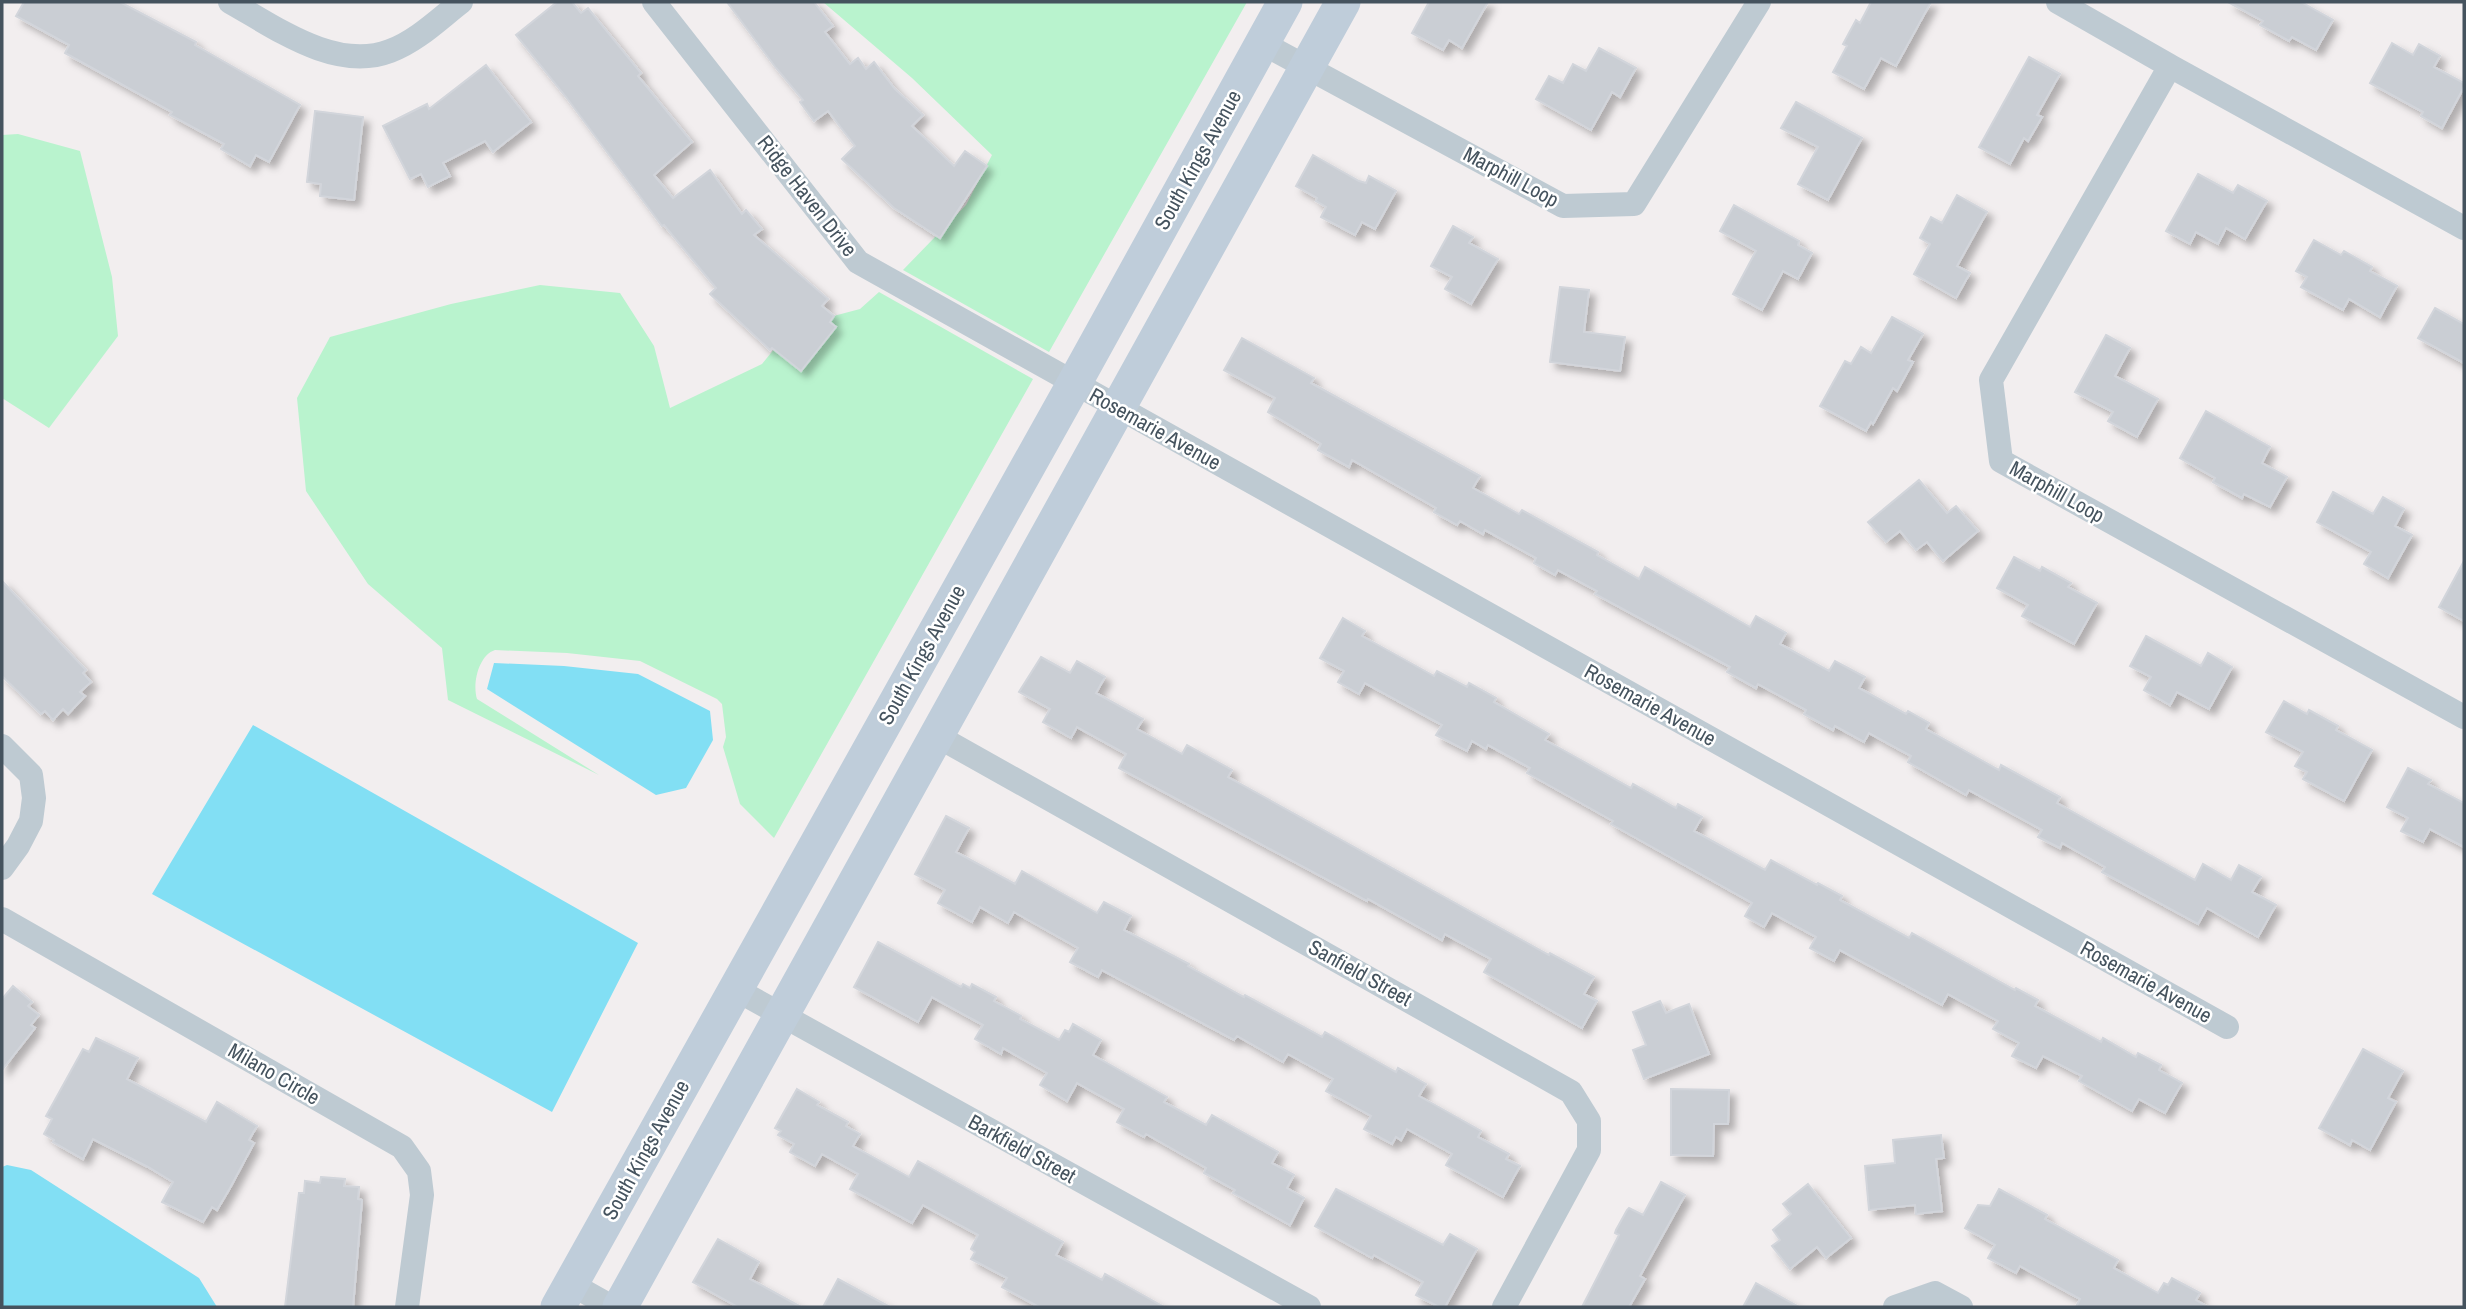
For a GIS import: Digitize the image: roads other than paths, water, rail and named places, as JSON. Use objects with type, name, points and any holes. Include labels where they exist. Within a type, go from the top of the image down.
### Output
[{"type":"main road","name":"South Kings Avenue","points":[[564,1296],[1285,2]]},
{"type":"main road","points":[[620,1307],[1343,2]]},
{"type":"street","points":[[230,2],[305,45],[334,54],[362,56],[389,52],[414,39],[461,2]]},
{"type":"street","name":"Ridge Haven Drive","points":[[654,2],[858,262],[1074,384]]},
{"type":"street","name":"Marphill Loop","points":[[1262,43],[1563,206],[1634,204],[1759,2]]},
{"type":"street","points":[[2058,2],[2464,228]]},
{"type":"street","name":"Marphill Loop","points":[[2170,66],[1990,380],[2001,461],[2464,717]]},
{"type":"street","name":"Rosemarie Avenue","points":[[1074,384],[2227,1027]]},
{"type":"street","name":"Sanfield Street","points":[[937,736],[1571,1092],[1589,1121],[1589,1150],[1503,1307]]},
{"type":"street","points":[[2,746],[31,775],[34,799],[30,821],[18,846],[2,868]]},
{"type":"street","name":"Milano Circle","points":[[2,919],[402,1147],[419,1171],[422,1195],[407,1307]]},
{"type":"street","name":"Barkfield Street","points":[[735,989],[1310,1307]]},
{"type":"street","points":[[1895,1307],[1935,1293],[1961,1307]]},
{"type":"street","points":[[564,1296],[612,1307]]},
{"type":"water","points":[[494,663],[564,666],[638,674],[710,711],[713,740],[686,788],[656,795],[487,689]]},
{"type":"water","points":[[253,725],[638,943],[552,1112],[152,894]]},
{"type":"water","points":[[7,1165],[31,1170],[199,1278],[217,1307],[2,1307],[2,1167]]}]
